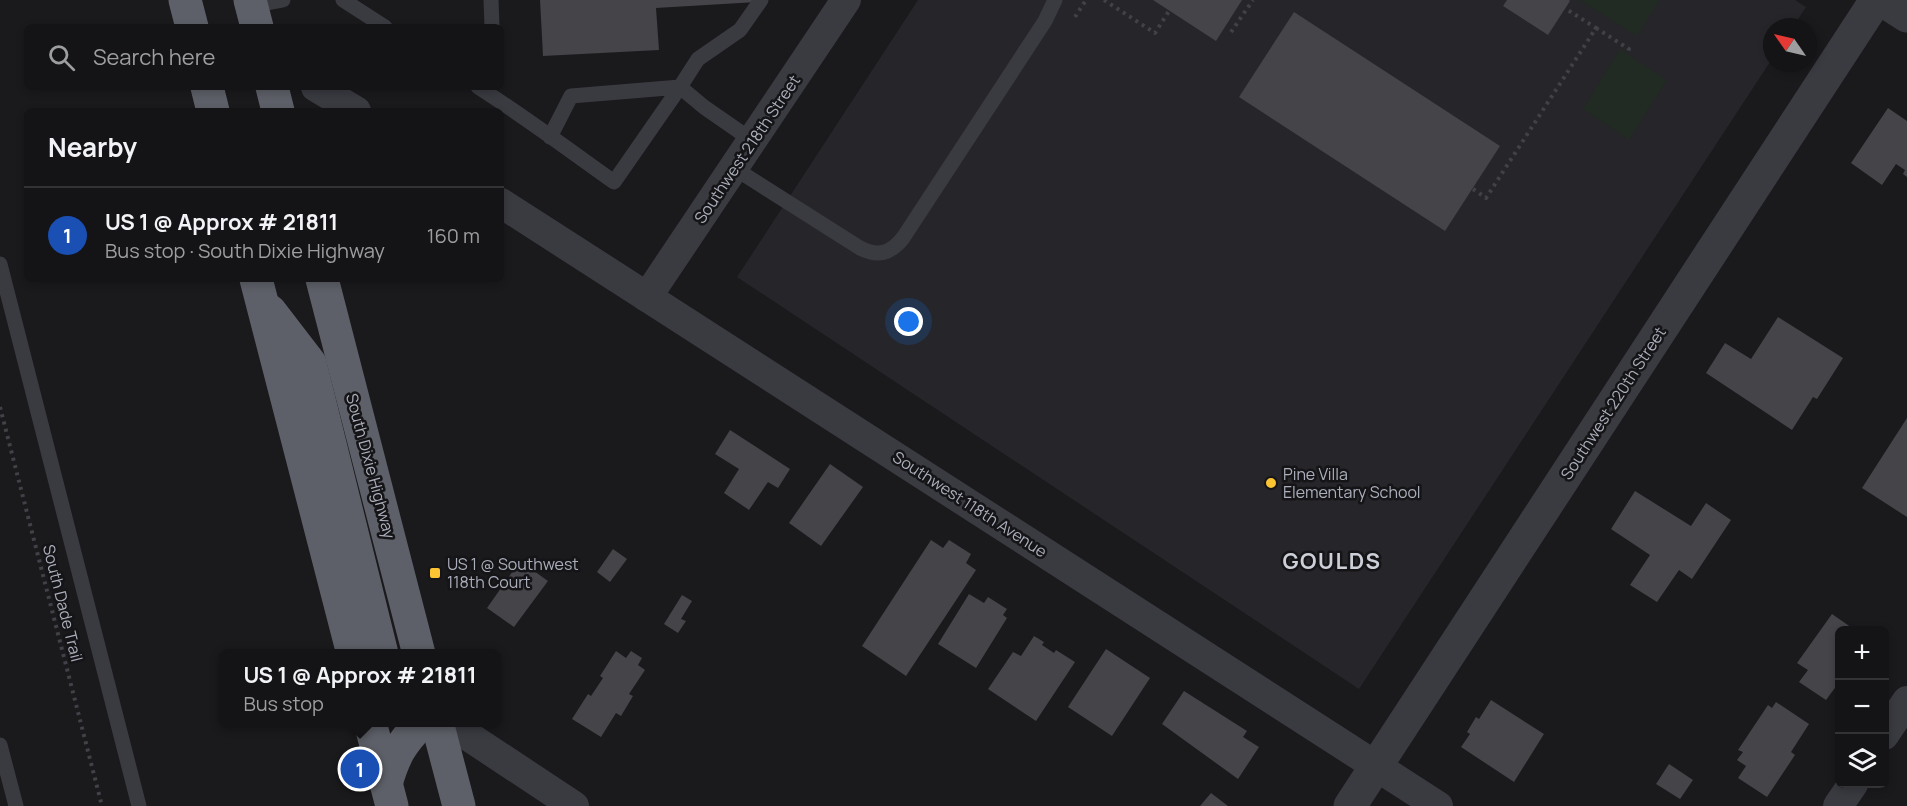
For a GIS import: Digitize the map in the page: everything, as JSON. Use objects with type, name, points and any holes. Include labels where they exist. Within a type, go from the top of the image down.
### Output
[{"type":"highway","points":[[185,0],[191,24]]},
{"type":"highway","points":[[208,90],[212,108]]},
{"type":"highway","points":[[273,90],[277,108]]},
{"type":"highway","name":"South Dixie Highway","points":[[323,282],[418,649]]},
{"type":"highway","points":[[259,290],[352,649]]},
{"type":"highway","points":[[259,290],[310,363],[381,649]]},
{"type":"highway","points":[[371,727],[389,795]]},
{"type":"highway","points":[[389,795],[398,749],[405,738],[417,727]]},
{"type":"highway","points":[[438,727],[459,806]]},
{"type":"street","name":"Southwest 218th Street","points":[[647,297],[846,0]]},
{"type":"street","name":"Southwest 220th Street","points":[[1350,806],[1876,0]]},
{"type":"street","points":[[1882,0],[1907,16]]},
{"type":"street","points":[[321,90],[351,108]]},
{"type":"street","name":"Southwest 118th Avenue","points":[[504,206],[1438,806]]},
{"type":"street","points":[[1885,734],[1907,701]]},
{"type":"street","points":[[453,727],[574,806]]},
{"type":"street","points":[[1838,806],[1850,788]]},
{"type":"lane","points":[[253,11],[283,0]]},
{"type":"lane","points":[[343,0],[380,24]]},
{"type":"lane","points":[[491,0],[492,24]]},
{"type":"lane","points":[[494,92],[550,137],[614,182],[698,59],[740,30],[761,0]]},
{"type":"lane","points":[[734,168],[860,248],[880,254],[889,252],[903,238],[1045,21],[1055,0]]},
{"type":"lane","points":[[550,137],[571,96],[680,87],[704,107],[753,141]]},
{"type":"lane","points":[[0,264],[139,806]]},
{"type":"lane","points":[[0,745],[16,806]]},
{"type":"path","points":[[1104,0],[1155,33],[1169,10]]},
{"type":"path","points":[[1231,32],[1252,0]]},
{"type":"path","points":[[1566,9],[1629,50],[1626,54]]},
{"type":"path","points":[[1473,189],[1486,198],[1596,28]]},
{"type":"path","name":"South Dade Trail","points":[[0,407],[102,806]]},
{"type":"shaded area","name":"Pine Villa Elementary School","points":[[918,0],[1795,0],[1806,7],[1799,18],[1763,18],[1763,72],[1359,689],[737,277]]},
{"type":"shaded area","points":[[1579,0],[1660,0],[1637,36]]},
{"type":"shaded area","points":[[1620,49],[1667,80],[1629,140],[1583,109]]},
{"type":"building","points":[[540,0],[757,0],[757,2],[656,8],[659,50],[543,56]]},
{"type":"building","points":[[1153,0],[1242,0],[1216,41]]},
{"type":"building","points":[[1507,0],[1570,1],[1548,35],[1503,6]]},
{"type":"building","points":[[1294,12],[1500,146],[1445,231],[1239,97]]},
{"type":"building","points":[[1888,108],[1907,121],[1907,177],[1903,174],[1905,170],[1896,164],[1882,185],[1851,163]]},
{"type":"building","points":[[1778,317],[1843,358],[1817,399],[1813,397],[1792,430],[1706,373],[1725,343],[1751,359]]},
{"type":"building","points":[[1907,418],[1907,517],[1862,488]]},
{"type":"building","points":[[730,430],[790,469],[778,488],[768,482],[749,510],[724,493],[739,469],[715,454]]},
{"type":"building","points":[[830,464],[863,487],[821,546],[789,523]]},
{"type":"building","points":[[1635,491],[1691,526],[1706,503],[1731,520],[1692,579],[1679,570],[1657,602],[1630,585],[1650,555],[1611,529]]},
{"type":"building","points":[[931,540],[943,548],[949,540],[971,554],[966,563],[976,570],[906,676],[862,646]]},
{"type":"building","points":[[613,549],[627,559],[610,582],[597,572]]},
{"type":"building","points":[[520,561],[548,581],[514,627],[487,608]]},
{"type":"building","points":[[969,594],[984,603],[988,597],[1007,609],[1003,615],[1007,618],[976,668],[938,644]]},
{"type":"building","points":[[682,595],[692,601],[681,619],[686,621],[678,633],[664,624]]},
{"type":"building","points":[[1832,614],[1849,626],[1835,626],[1835,688],[1826,700],[1799,682],[1808,670],[1797,663]]},
{"type":"building","points":[[1034,636],[1044,642],[1042,645],[1054,653],[1056,650],[1075,662],[1036,721],[988,689],[1013,652],[1021,656]]},
{"type":"building","points":[[1106,649],[1150,678],[1112,736],[1068,707]]},
{"type":"building","points":[[616,651],[626,658],[631,651],[642,658],[638,665],[645,670],[629,694],[633,696],[621,716],[616,713],[601,737],[572,719],[588,694],[591,696],[603,678],[600,676]]},
{"type":"building","points":[[1184,691],[1247,731],[1243,737],[1259,747],[1238,779],[1162,724]]},
{"type":"building","points":[[1491,700],[1544,734],[1514,782],[1461,747],[1470,734],[1467,732],[1476,717],[1479,719]]},
{"type":"building","points":[[1776,702],[1809,724],[1791,752],[1795,755],[1767,797],[1738,778],[1746,766],[1737,760],[1743,752],[1738,750],[1768,705],[1772,708]]},
{"type":"building","points":[[1669,764],[1693,780],[1680,799],[1656,784]]},
{"type":"building","points":[[1211,793],[1228,806],[1200,806]]},
{"type":"place","name":"Pine Villa Elementary School","points":[[1271,483]]},
{"type":"place","name":"US 1 @ Southwest 118th Court","points":[[435,573]]},
{"type":"place","name":"US 1 @ Approx # 21811","points":[[360,769]]},
{"type":"district","name":"GOULDS","points":[[1332,561]]}]
